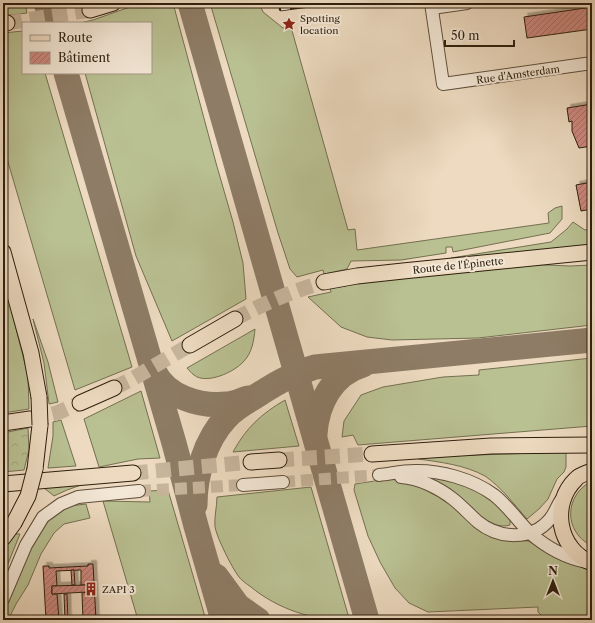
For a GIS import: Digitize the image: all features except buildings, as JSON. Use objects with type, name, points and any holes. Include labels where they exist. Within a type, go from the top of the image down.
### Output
[{"type":"main road","points":[[90,10],[113,3]]},
{"type":"main road","points":[[3,252],[31,353],[39,397],[35,422],[35,469],[28,496],[14,523],[3,538]]},
{"type":"main road","name":"Route de l'Épinette","points":[[324,282],[358,276],[592,252]]},
{"type":"main road","points":[[190,345],[234,318]]},
{"type":"main road","points":[[80,403],[114,388]]},
{"type":"main road","points":[[3,422],[35,422]]},
{"type":"main road","points":[[491,446],[516,438],[592,435]]},
{"type":"main road","points":[[372,454],[491,446],[592,445]]},
{"type":"main road","points":[[251,462],[279,460]]},
{"type":"main road","points":[[592,471],[576,478],[564,494],[560,512],[560,526],[565,539],[584,560],[592,563]]},
{"type":"main road","points":[[3,484],[133,473]]},
{"type":"street","points":[[432,6],[467,3]]},
{"type":"street","name":"Rue d'Amsterdam","points":[[432,6],[443,84],[592,63]]},
{"type":"street","points":[[564,494],[550,519],[530,533],[515,536],[501,534],[489,529],[453,499],[436,488],[418,480],[379,475],[413,471],[435,472],[451,475],[473,484],[494,495],[530,533],[543,544],[576,560],[592,563]]},
{"type":"street","points":[[244,485],[283,482]]},
{"type":"street","points":[[4,594],[26,545],[43,517],[61,504],[78,497],[139,491]]},
{"type":"green space","points":[[3,3],[25,3],[27,13],[3,16]]},
{"type":"green space","points":[[141,3],[173,3],[233,222],[243,263],[246,299],[172,341],[136,256],[85,74],[152,74],[152,22],[84,22]]},
{"type":"green space","points":[[210,3],[259,3],[263,12],[283,28],[291,27],[348,230],[355,229],[357,250],[549,223],[548,213],[555,208],[562,206],[562,219],[550,233],[453,252],[452,247],[446,247],[446,253],[401,260],[351,261],[347,269],[324,274],[323,270],[297,277],[290,269],[278,233]]},
{"type":"green space","points":[[22,31],[22,74],[45,74],[132,367],[75,390],[3,145],[3,33]]},
{"type":"green space","points":[[573,222],[585,230],[592,229],[592,246],[583,248],[451,258],[551,242]]},
{"type":"green space","points":[[524,264],[570,266],[592,265],[592,325],[478,338],[392,340],[367,337],[341,327],[308,297],[331,292],[330,288],[345,286],[354,281]]},
{"type":"green space","points":[[3,277],[28,376],[29,409],[3,413]]},
{"type":"green space","points":[[33,319],[48,362],[58,402],[49,404],[44,363]]},
{"type":"green space","points":[[255,329],[251,350],[247,358],[234,369],[220,376],[206,379],[199,378],[187,368]]},
{"type":"green space","points":[[592,358],[592,426],[358,445],[353,435],[342,437],[344,421],[361,395],[383,387],[443,377],[479,375],[479,370]]},
{"type":"green space","points":[[141,391],[160,458],[138,459],[99,467],[84,419]]},
{"type":"green space","points":[[285,400],[299,446],[233,452],[243,436],[261,416]]},
{"type":"green space","points":[[61,420],[76,466],[48,468],[53,436],[53,422]]},
{"type":"green space","points":[[28,428],[29,450],[24,470],[3,472],[3,433]]},
{"type":"green space","points":[[566,452],[566,467],[564,472],[557,479],[548,499],[527,519],[502,490],[485,476],[469,469],[418,459],[418,457]]},
{"type":"green space","points":[[421,475],[451,479],[485,495],[507,514],[510,519],[510,525],[502,526],[486,520],[450,489]]},
{"type":"green space","points":[[388,479],[412,482],[439,493],[503,538],[528,541],[575,564],[592,568],[592,616],[569,620],[546,620],[538,612],[538,607],[428,612],[409,603],[395,588],[380,562],[368,536],[354,490],[355,484]]},
{"type":"green space","points":[[592,481],[592,546],[583,540],[576,532],[572,523],[571,514],[572,504],[576,495],[583,487]]},
{"type":"green space","points":[[81,485],[54,496],[44,488]]},
{"type":"green space","points":[[311,487],[349,618],[336,619],[310,616],[284,607],[261,595],[239,577],[225,553],[216,532],[215,523],[217,497]]},
{"type":"green space","points":[[168,490],[206,620],[138,620],[103,501],[150,502],[149,491]]},
{"type":"green space","points":[[86,504],[90,518],[64,524],[54,533],[41,554],[28,585],[8,620],[3,620],[3,609],[8,597],[35,537],[45,521],[69,506]]},
{"type":"green space","points":[[14,534],[20,534],[3,576],[3,548]]},
{"type":"taxiway","points":[[46,3],[52,22]]},
{"type":"taxiway","points":[[190,3],[367,620]]},
{"type":"taxiway","points":[[66,74],[174,443],[223,620]]},
{"type":"taxiway","points":[[195,505],[197,482],[203,459],[212,437],[226,418],[243,404],[274,385],[300,372],[315,367],[592,340]]},
{"type":"taxiway","points":[[315,434],[319,412],[328,392],[343,375],[352,369],[363,365]]},
{"type":"taxiway","points":[[154,371],[159,380],[167,388],[175,394],[195,402],[217,405],[235,403],[248,398]]},
{"type":"taxiway","points":[[216,576],[238,606],[258,620]]},
{"type":"tunnel","points":[[7,23],[90,10]]},
{"type":"tunnel","points":[[235,319],[279,298],[324,282]]},
{"type":"tunnel","points":[[114,388],[190,345]]},
{"type":"tunnel","points":[[30,419],[57,413],[80,403]]},
{"type":"tunnel","points":[[279,460],[372,454]]},
{"type":"tunnel","points":[[133,473],[251,462]]},
{"type":"tunnel","points":[[283,482],[379,475]]},
{"type":"tunnel","points":[[139,491],[243,485]]},
{"type":"railway","points":[[281,9],[326,3]]},
{"type":"place","name":"Spotting location","points":[[289,24]]},
{"type":"place","name":"ZAPI 3","points":[[91,589]]}]
